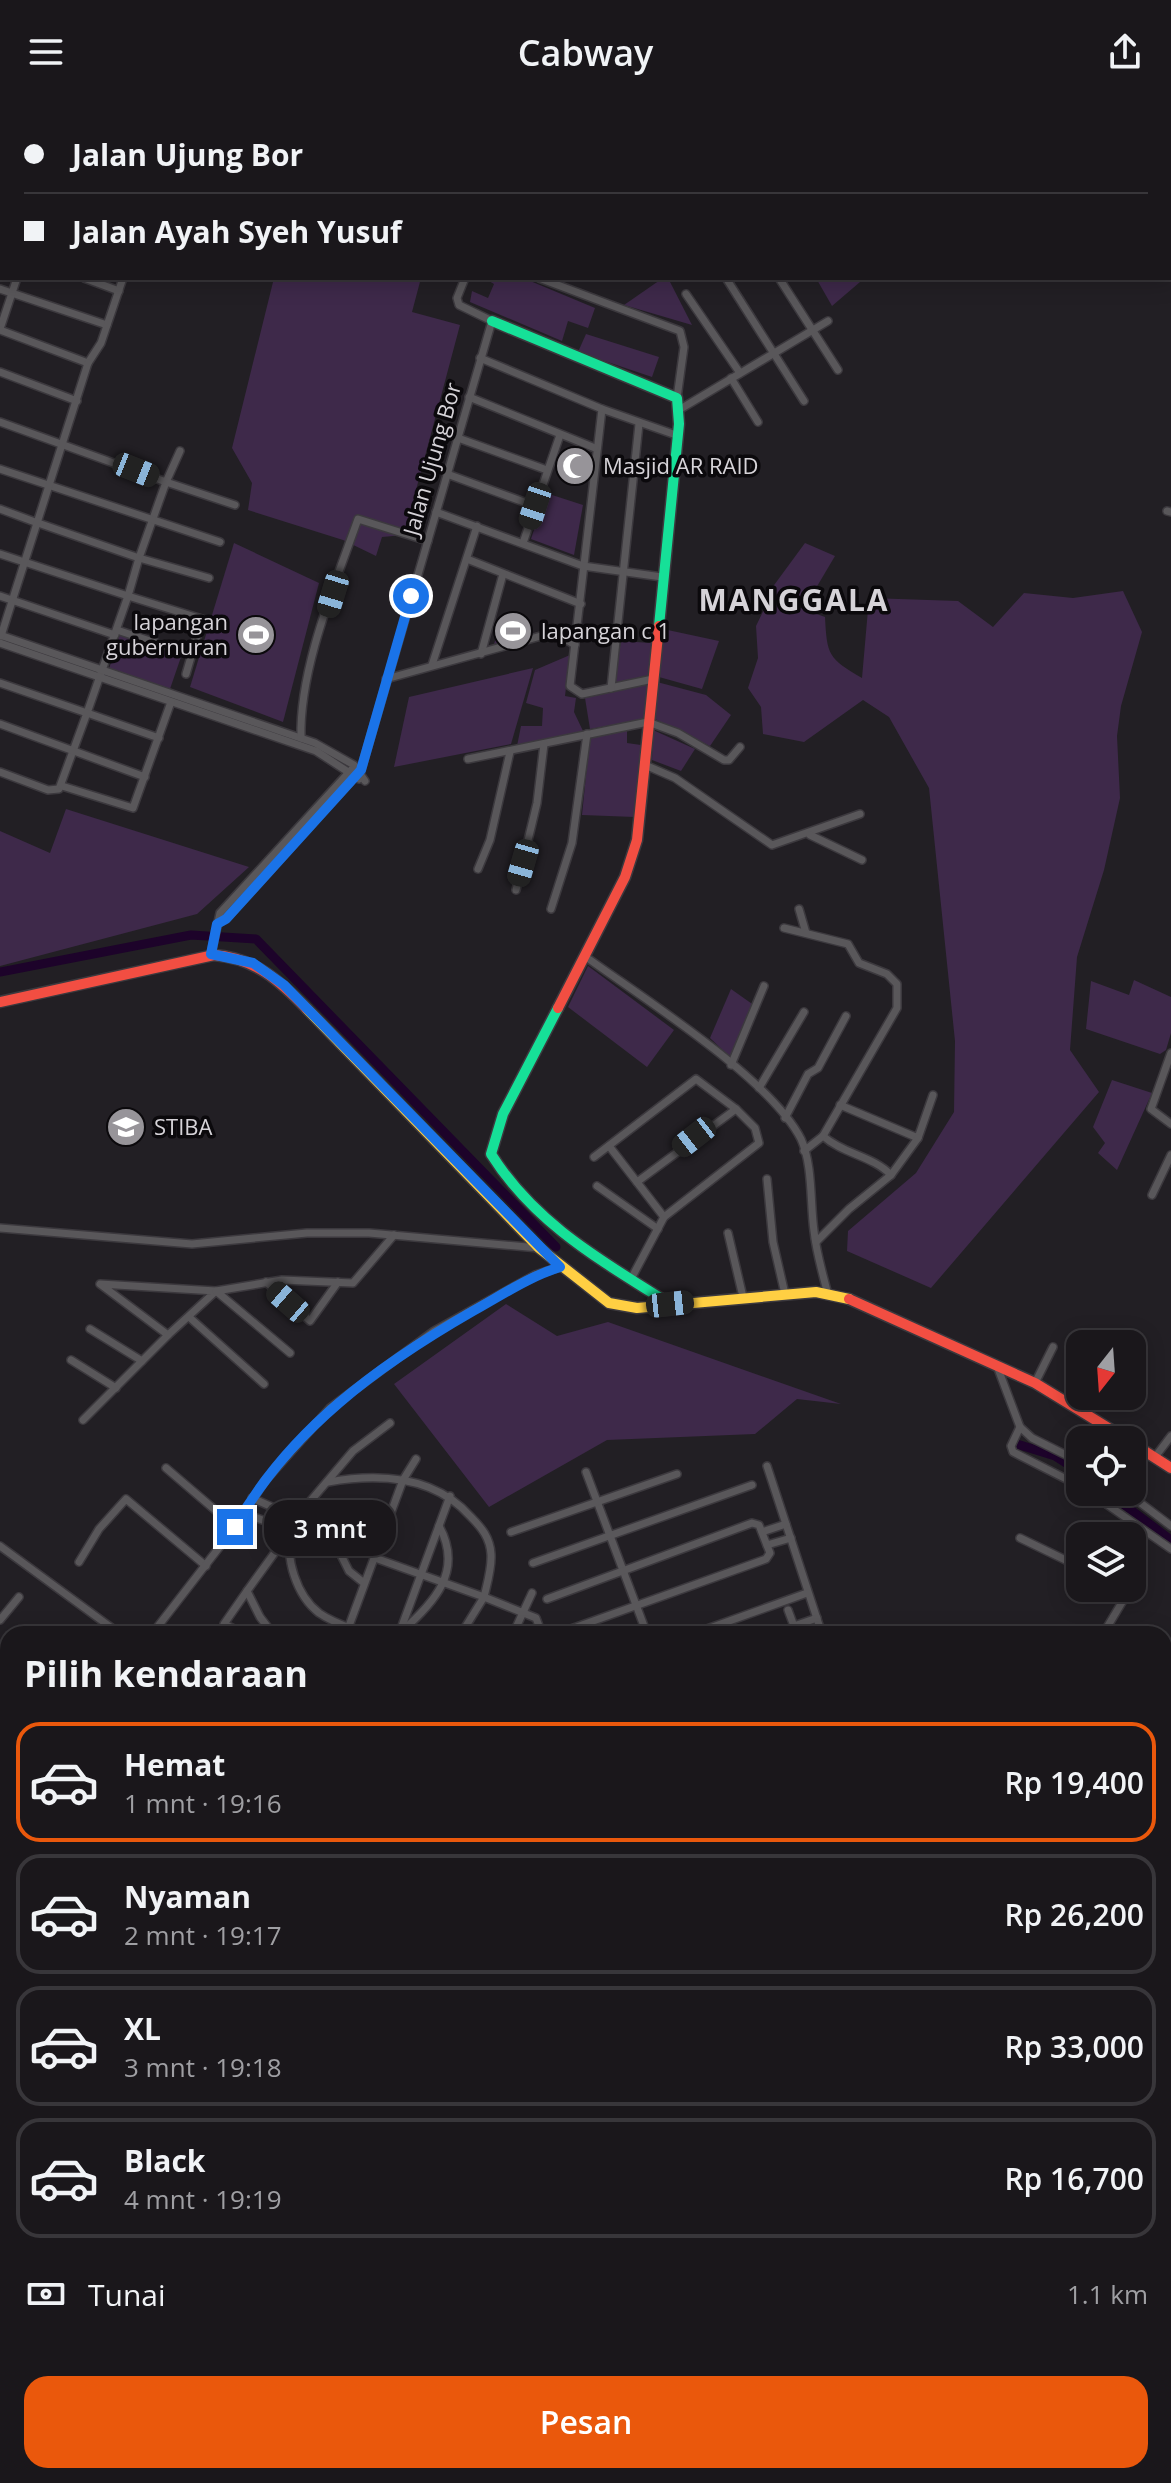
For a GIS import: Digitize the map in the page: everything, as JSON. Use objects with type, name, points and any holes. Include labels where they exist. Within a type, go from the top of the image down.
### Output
[{"type":"street","points":[[16,280],[0,330],[88,363]]},
{"type":"street","points":[[89,280],[119,291]]},
{"type":"street","points":[[0,638],[88,363],[101,343],[122,280]]},
{"type":"street","points":[[464,280],[457,298],[459,305],[677,398]]},
{"type":"street","points":[[544,280],[680,331],[684,347],[645,765],[633,857],[586,957],[503,1114],[491,1154],[503,1173],[563,1236],[670,1304]]},
{"type":"street","points":[[727,280],[804,401]]},
{"type":"street","points":[[780,280],[838,370]]},
{"type":"street","points":[[0,289],[107,325]]},
{"type":"street","points":[[686,294],[740,373]]},
{"type":"street","name":"Jalan Ujung Bor","points":[[216,930],[358,769],[492,321]]},
{"type":"street","points":[[677,411],[828,321]]},
{"type":"street","points":[[480,358],[639,424],[676,435]]},
{"type":"street","points":[[0,372],[77,401]]},
{"type":"street","points":[[731,378],[758,422]]},
{"type":"street","points":[[469,397],[595,448]]},
{"type":"street","points":[[602,409],[595,448],[571,690],[582,694],[653,679]]},
{"type":"street","points":[[0,422],[235,505]]},
{"type":"street","points":[[611,688],[639,424]]},
{"type":"street","points":[[523,543],[560,435]]},
{"type":"street","points":[[458,438],[547,470]]},
{"type":"street","points":[[62,786],[152,520],[180,451]]},
{"type":"street","points":[[0,469],[220,542]]},
{"type":"street","points":[[447,474],[535,506]]},
{"type":"street","points":[[0,509],[139,558],[209,578]]},
{"type":"street","points":[[436,512],[583,566],[662,577]]},
{"type":"street","points":[[301,738],[305,691],[336,581],[358,519],[428,541]]},
{"type":"street","points":[[432,665],[477,526]]},
{"type":"street","points":[[0,554],[202,619],[186,674]]},
{"type":"street","points":[[467,559],[581,604]]},
{"type":"street","points":[[481,654],[503,574]]},
{"type":"street","points":[[0,596],[192,655]]},
{"type":"street","points":[[386,679],[548,634],[562,637],[575,645]]},
{"type":"street","points":[[0,638],[102,669],[301,738],[358,769]]},
{"type":"street","points":[[0,638],[99,678],[316,751],[349,772]]},
{"type":"street","points":[[0,683],[159,738]]},
{"type":"street","points":[[0,772],[48,790],[62,786],[131,809],[171,702]]},
{"type":"street","points":[[468,759],[648,722],[678,733],[724,760],[732,758],[740,747]]},
{"type":"street","points":[[0,724],[145,777]]},
{"type":"street","points":[[551,909],[572,843],[587,734]]},
{"type":"street","points":[[516,890],[537,803],[544,744]]},
{"type":"street","points":[[478,869],[492,832],[510,752]]},
{"type":"street","points":[[645,765],[675,778],[769,844],[810,835],[860,814]]},
{"type":"street","points":[[211,954],[224,907],[349,772],[358,769]]},
{"type":"street","points":[[810,835],[862,860]]},
{"type":"street","points":[[799,909],[806,933]]},
{"type":"street","points":[[784,928],[848,944],[859,963],[887,974],[897,984],[897,1008],[823,1136],[804,1151]]},
{"type":"street","points":[[0,1002],[211,954],[253,963],[284,985],[539,1248],[560,1267],[618,1306],[827,1291],[1035,1383],[1105,1426]]},
{"type":"street","points":[[586,957],[731,1065],[759,1088],[785,1118],[804,1151],[816,1242],[827,1291]]},
{"type":"street","points":[[731,1065],[764,986]]},
{"type":"street","points":[[759,1088],[804,1012]]},
{"type":"street","points":[[785,1118],[808,1074],[818,1068],[846,1016]]},
{"type":"street","points":[[1171,1053],[1151,1109],[1171,1124]]},
{"type":"street","points":[[594,1157],[696,1079],[736,1109],[755,1128],[759,1143],[664,1217],[631,1279]]},
{"type":"street","points":[[816,1242],[891,1175],[918,1138],[933,1095]]},
{"type":"street","points":[[840,1105],[918,1138]]},
{"type":"street","points":[[637,1182],[736,1109]]},
{"type":"street","points":[[823,1136],[844,1152],[880,1166],[891,1175]]},
{"type":"street","points":[[609,1146],[664,1217]]},
{"type":"street","points":[[1152,1195],[1171,1155]]},
{"type":"street","points":[[767,1179],[773,1242],[785,1294]]},
{"type":"street","points":[[597,1186],[658,1229]]},
{"type":"street","points":[[0,1228],[192,1244],[307,1233],[394,1235],[539,1248]]},
{"type":"street","points":[[728,1233],[743,1297]]},
{"type":"street","points":[[168,1335],[100,1284],[216,1291],[266,1282],[353,1283],[394,1235]]},
{"type":"street","points":[[158,1626],[235,1527],[252,1498],[294,1447],[349,1391],[434,1331],[535,1275],[560,1267]]},
{"type":"street","points":[[266,1282],[310,1321],[338,1282]]},
{"type":"street","points":[[83,1420],[216,1291]]},
{"type":"street","points":[[216,1291],[290,1353]]},
{"type":"street","points":[[189,1317],[264,1384]]},
{"type":"street","points":[[90,1329],[142,1361]]},
{"type":"street","points":[[1035,1383],[1053,1347]]},
{"type":"street","points":[[71,1360],[116,1388]]},
{"type":"street","points":[[997,1366],[1020,1427],[1032,1438],[1066,1455]]},
{"type":"street","points":[[296,1518],[353,1451],[390,1423]]},
{"type":"street","points":[[1020,1427],[1012,1442],[1013,1452],[1066,1479]]},
{"type":"street","points":[[1155,1457],[1171,1436]]},
{"type":"street","points":[[1146,1451],[1171,1468]]},
{"type":"street","points":[[349,1626],[403,1480],[416,1459]]},
{"type":"street","points":[[767,1466],[820,1626]]},
{"type":"street","points":[[166,1468],[235,1527]]},
{"type":"street","points":[[586,1472],[644,1626]]},
{"type":"street","points":[[511,1532],[677,1474]]},
{"type":"street","points":[[328,1482],[359,1477],[403,1480],[450,1496],[488,1539],[491,1557],[484,1597],[466,1626]]},
{"type":"street","points":[[533,1563],[752,1485]]},
{"type":"street","points":[[402,1626],[450,1496]]},
{"type":"street","points":[[252,1498],[344,1538],[368,1527],[386,1527]]},
{"type":"street","points":[[79,1562],[99,1529],[126,1499],[206,1566]]},
{"type":"street","points":[[1109,1506],[1171,1549]]},
{"type":"street","points":[[1145,1506],[1171,1526]]},
{"type":"street","points":[[243,1513],[337,1547],[349,1571],[364,1583]]},
{"type":"street","points":[[547,1599],[752,1523],[759,1525],[770,1553],[766,1559],[579,1626]]},
{"type":"street","points":[[762,1532],[786,1524]]},
{"type":"street","points":[[407,1626],[439,1595],[445,1583],[446,1542],[439,1526]]},
{"type":"street","points":[[228,1626],[224,1624],[291,1531]]},
{"type":"street","points":[[291,1531],[289,1542],[293,1572],[306,1598],[323,1616],[341,1626]]},
{"type":"street","points":[[767,1545],[791,1538]]},
{"type":"street","points":[[1020,1538],[1066,1560]]},
{"type":"street","points":[[0,1546],[109,1626]]},
{"type":"street","points":[[375,1558],[525,1613],[539,1621],[540,1626]]},
{"type":"street","points":[[247,1591],[267,1626]]},
{"type":"street","points":[[518,1626],[532,1593]]},
{"type":"street","points":[[715,1626],[807,1593]]},
{"type":"street","points":[[0,1620],[19,1597]]},
{"type":"street","points":[[1108,1626],[1122,1602]]},
{"type":"street","points":[[788,1610],[794,1626]]},
{"type":"street","points":[[802,1626],[817,1618]]},
{"type":"shaded area","points":[[274,280],[420,280],[412,312],[460,325],[404,535],[382,537],[376,556],[343,540],[248,510],[252,483],[232,448]]},
{"type":"shaded area","points":[[487,280],[528,280],[595,308],[588,328],[568,321],[562,341],[470,302],[472,291],[488,298],[494,284]]},
{"type":"shaded area","points":[[660,280],[669,280],[692,325],[624,305]]},
{"type":"shaded area","points":[[817,280],[858,280],[860,282],[832,306]]},
{"type":"shaded area","points":[[586,334],[659,357],[652,377],[578,352]]},
{"type":"shaded area","points":[[546,493],[583,505],[574,555],[531,539]]},
{"type":"shaded area","name":"lapangan gubernuran","points":[[234,543],[319,583],[283,722],[190,687]]},
{"type":"shaded area","points":[[805,543],[835,556],[806,605],[769,592]]},
{"type":"shaded area","points":[[1123,591],[1142,632],[1121,706],[1117,736],[1120,798],[1104,870],[1077,957],[1070,1050],[1099,1092],[931,1288],[847,1251],[848,1231],[916,1173],[954,1112],[955,1041],[929,788],[889,717],[863,700],[804,742],[763,734],[761,707],[748,688],[758,658],[756,626],[770,597],[825,617],[832,654],[862,678],[869,598],[958,601],[993,627],[1024,593],[1073,598]]},
{"type":"shaded area","name":"lapangan c 1","points":[[503,617],[528,627],[528,634],[494,644]]},
{"type":"shaded area","points":[[663,629],[719,641],[702,689],[659,677]]},
{"type":"shaded area","points":[[120,634],[182,654],[170,689],[109,669]]},
{"type":"shaded area","points":[[621,641],[651,643],[649,675],[614,684]]},
{"type":"shaded area","points":[[570,655],[565,696],[576,698],[574,712],[583,731],[517,746],[521,726],[542,726],[543,708],[526,703],[535,670]]},
{"type":"shaded area","points":[[533,668],[511,744],[394,767],[409,697]]},
{"type":"shaded area","points":[[657,682],[706,695],[731,715],[710,746],[655,719]]},
{"type":"shaded area","points":[[649,684],[645,719],[590,729],[585,698]]},
{"type":"shaded area","points":[[627,729],[627,743],[641,745],[635,817],[582,815],[590,736]]},
{"type":"shaded area","points":[[653,730],[695,749],[681,771],[652,760]]},
{"type":"shaded area","points":[[66,809],[249,867],[197,914],[0,966],[0,831],[50,853]]},
{"type":"shaded area","points":[[588,966],[674,1030],[647,1067],[568,1007]]},
{"type":"shaded area","points":[[1134,980],[1171,997],[1171,1033],[1166,1050],[1160,1054],[1086,1029],[1091,981],[1129,995]]},
{"type":"shaded area","points":[[731,989],[755,1006],[730,1057],[710,1038]]},
{"type":"shaded area","points":[[1112,1080],[1152,1093],[1117,1170],[1098,1153],[1105,1143],[1093,1127]]},
{"type":"shaded area","points":[[506,1304],[557,1336],[608,1322],[841,1404],[797,1399],[755,1434],[607,1440],[489,1507],[394,1384]]},
{"type":"waterway","points":[[0,972],[191,935],[256,939],[556,1247]]},
{"type":"waterway","points":[[1017,1444],[1055,1456],[1066,1463]]},
{"type":"waterway","points":[[1126,1506],[1171,1540]]},
{"type":"traffic: fast","points":[[492,321],[677,398],[679,424],[659,626]]},
{"type":"traffic: fast","points":[[558,1008],[503,1114],[491,1154],[528,1201],[549,1221],[595,1256],[670,1304]]},
{"type":"traffic: slow","points":[[307,1009],[539,1248],[609,1303],[637,1308],[816,1292],[849,1299]]},
{"type":"traffic: jam","points":[[558,1008],[625,877],[637,840],[659,626]]},
{"type":"traffic: jam","points":[[0,1002],[214,955],[254,966],[287,989],[307,1009]]},
{"type":"traffic: jam","points":[[849,1299],[1035,1383],[1105,1426]]},
{"type":"traffic: jam","points":[[1146,1452],[1171,1468]]},
{"type":"place","name":"Masjid AR RAID","points":[[575,466]]},
{"type":"place","name":"lapangan c 1","points":[[513,631]]},
{"type":"place","name":"lapangan gubernuran","points":[[256,635]]},
{"type":"place","name":"STIBA","points":[[126,1127]]},
{"type":"district","name":"MANGGALA","points":[[794,601]]},
{"type":"route","points":[[235,1527],[264,1482],[349,1391],[434,1331],[535,1275],[560,1267],[284,985],[253,963],[211,954],[217,924],[226,919],[361,770],[361,761],[411,596]]}]
